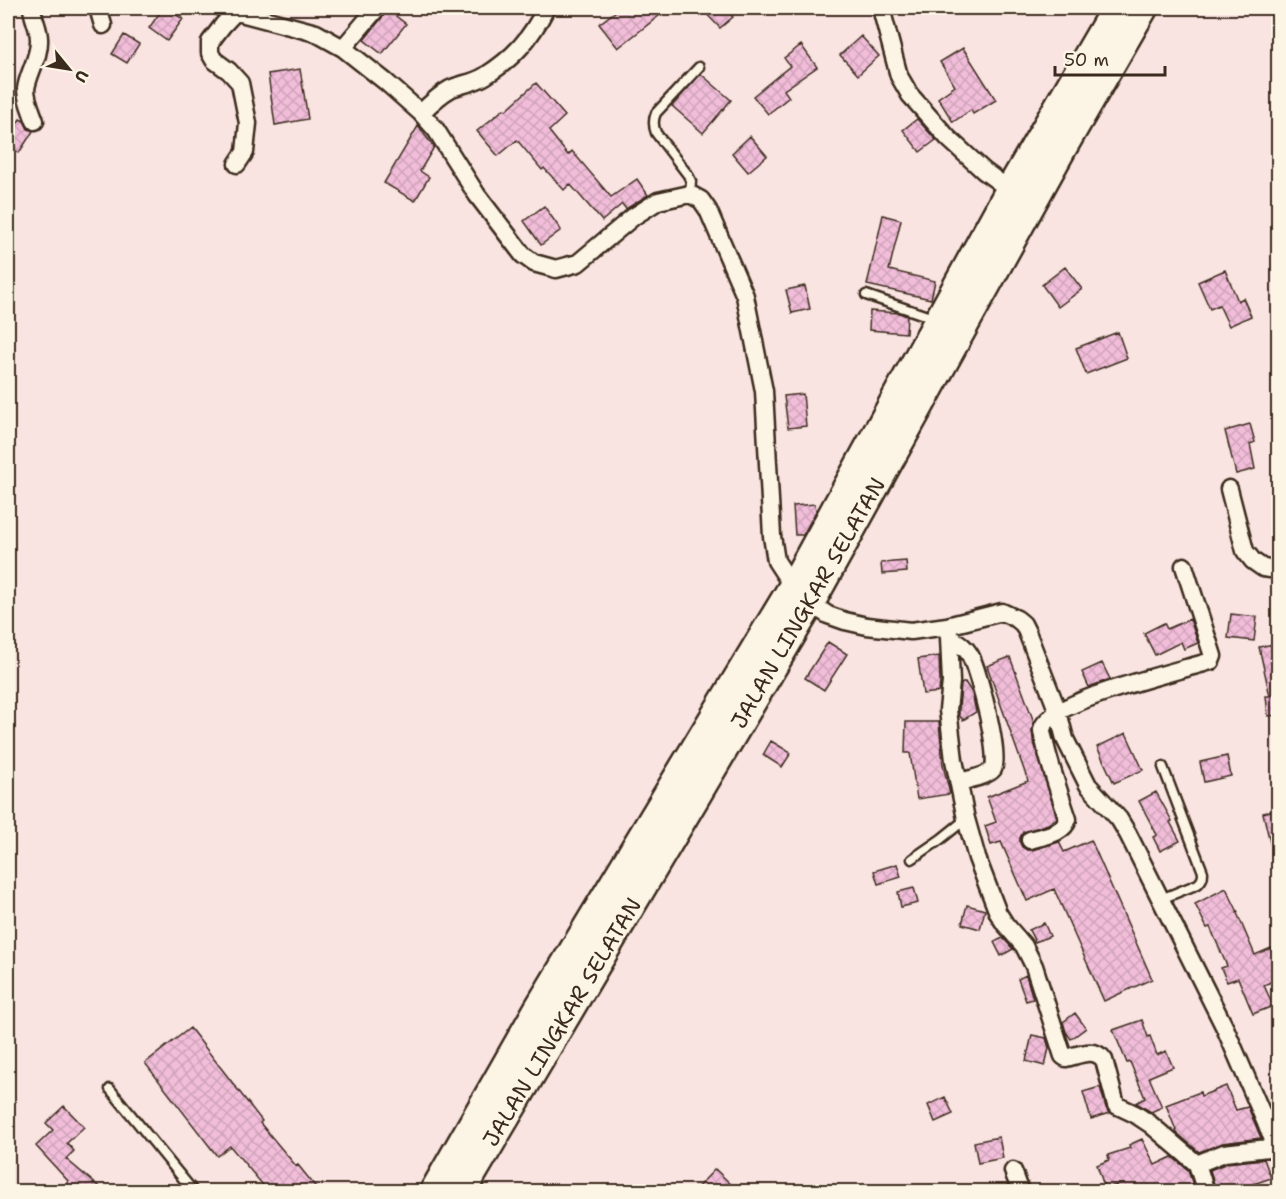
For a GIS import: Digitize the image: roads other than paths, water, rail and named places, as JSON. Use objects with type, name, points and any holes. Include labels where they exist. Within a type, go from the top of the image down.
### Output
[{"type":"highway","name":"JALAN LINGKAR SELATAN","points":[[434,1191],[539,1008],[801,595],[939,320],[1010,190],[1116,8]]},
{"type":"highway","name":"JALAN LINGKAR SELATAN","points":[[462,1191],[801,595],[1143,8]]},
{"type":"street","points":[[32,8],[40,41],[26,90],[35,121]]},
{"type":"street","points":[[98,8],[103,25]]},
{"type":"street","points":[[343,48],[377,8]]},
{"type":"street","points":[[421,113],[450,89],[483,77],[514,55],[535,30],[546,8]]},
{"type":"street","points":[[881,8],[899,76],[910,95],[948,138],[984,171],[1010,190]]},
{"type":"street","points":[[237,164],[245,152],[248,123],[240,83],[214,60],[210,53],[210,42],[233,9],[316,33],[343,48],[386,82],[421,113],[436,130],[477,195],[523,255],[534,263],[556,269],[578,263],[633,217],[658,201],[690,194],[701,200],[708,210],[745,296],[764,391],[772,536],[776,561],[801,595],[828,615],[867,626],[948,632],[1002,612],[1023,624],[1059,712],[1065,739],[1088,785],[1119,819],[1161,899],[1225,1028],[1278,1149],[1224,1153],[1197,1164]]},
{"type":"street","points":[[1229,489],[1245,551],[1263,568],[1278,570]]},
{"type":"street","points":[[1030,840],[1060,830],[1066,826],[1068,819],[1042,732],[1048,718],[1096,695],[1210,661],[1213,656],[1184,566]]},
{"type":"street","points":[[948,632],[951,682],[948,710],[954,760],[976,858],[998,913],[1024,946],[1034,966],[1063,1056],[1066,1058],[1091,1052],[1099,1054],[1104,1060],[1116,1105],[1150,1124],[1197,1164],[1206,1191]]},
{"type":"street","points":[[948,632],[970,655],[978,675],[995,753],[995,764],[988,773],[958,782]]},
{"type":"street","points":[[1013,1171],[1021,1191]]},
{"type":"lane","points":[[690,194],[691,181],[688,175],[653,126],[656,113],[699,67]]},
{"type":"lane","points":[[866,295],[939,320]]},
{"type":"lane","points":[[1161,899],[1198,884],[1202,881],[1203,876],[1162,767]]},
{"type":"lane","points":[[912,859],[966,819]]},
{"type":"lane","points":[[110,1089],[194,1191]]}]
